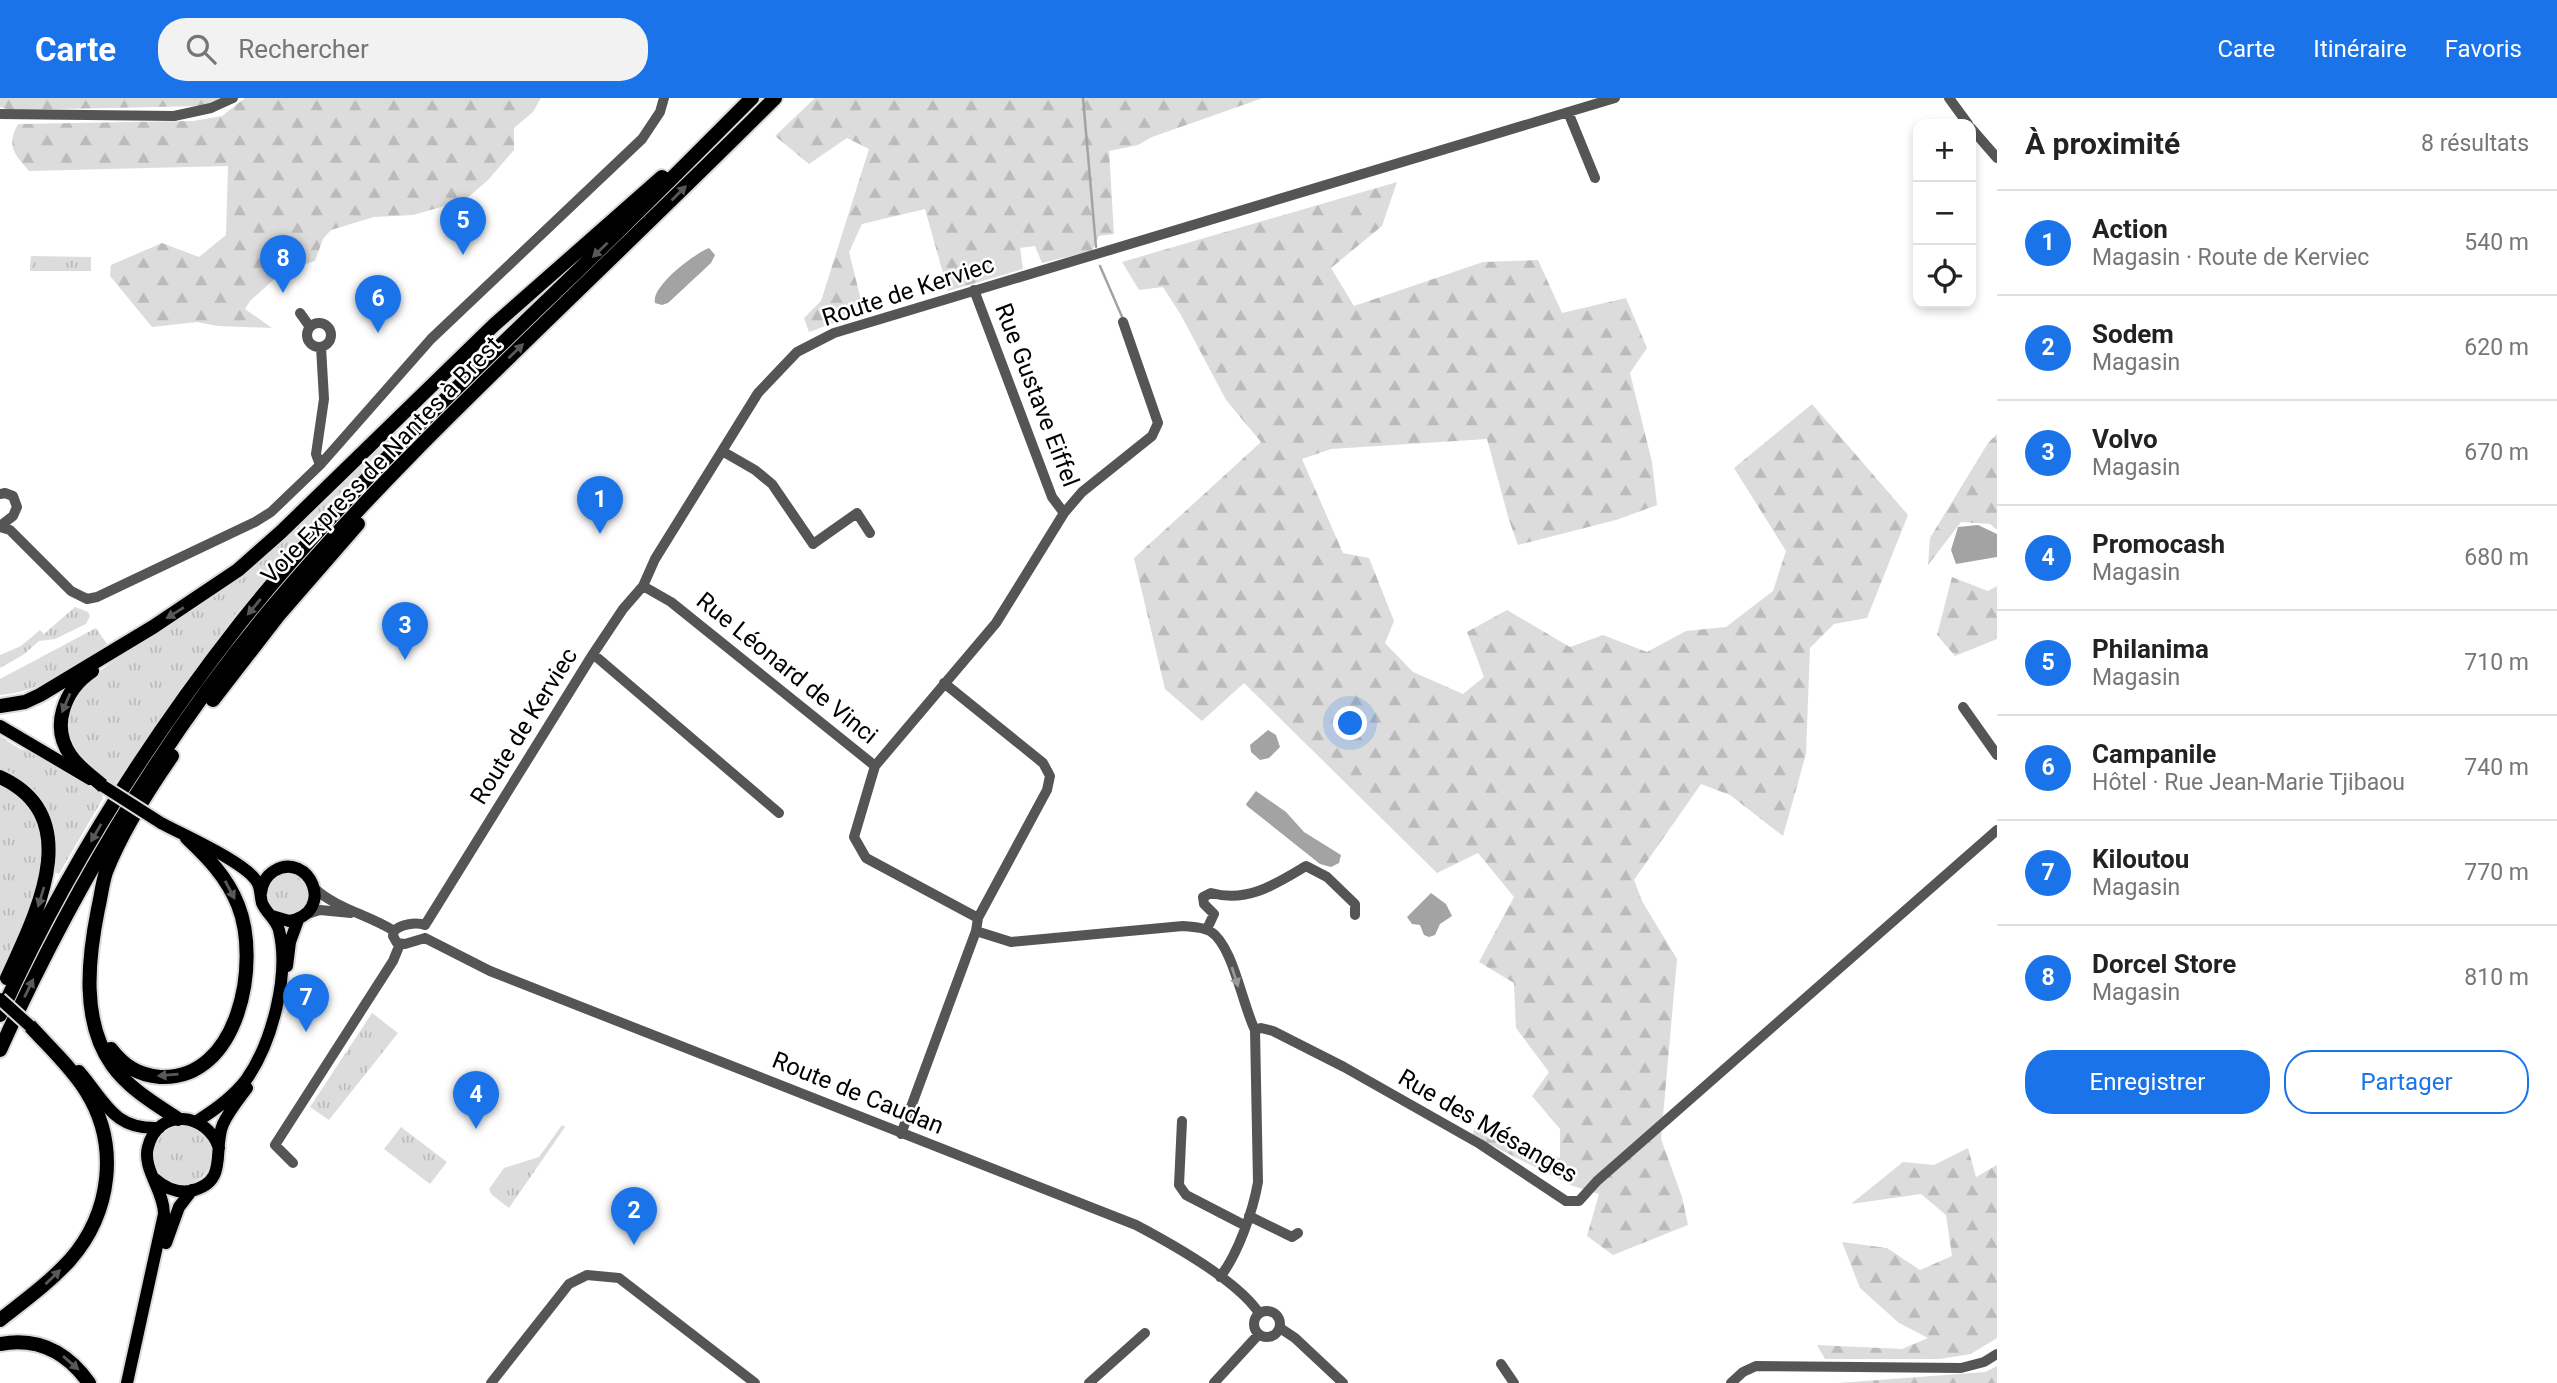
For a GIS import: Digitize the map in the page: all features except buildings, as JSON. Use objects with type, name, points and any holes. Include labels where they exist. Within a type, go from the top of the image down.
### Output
[{"type":"highway","name":"Voie Express de Nantes à Brest","points":[[0,1015],[40,933],[102,822],[189,691],[243,620],[400,444],[752,98]]},
{"type":"highway","name":"Voie Express de Nantes à Brest","points":[[0,1050],[72,903],[121,818],[161,756],[278,600],[338,531],[432,433],[775,98]]},
{"type":"highway","points":[[0,706],[25,702],[40,695],[217,586],[260,551],[494,325],[713,129],[735,115]]},
{"type":"highway","points":[[178,1119],[147,1098],[117,1072],[104,1052],[98,1036],[89,968],[90,949],[105,876],[124,835],[170,758],[307,581],[421,455],[432,433]]},
{"type":"highway","points":[[103,786],[79,765],[65,746],[60,723],[66,699],[86,675],[152,627]]},
{"type":"highway","points":[[0,777],[21,789],[40,812],[48,841],[49,858],[48,874],[35,916],[0,997]]},
{"type":"highway","points":[[105,876],[93,968],[103,1036],[121,1062],[132,1070],[149,1076],[167,1077],[184,1073],[210,1058],[226,1037],[243,996],[248,961],[244,925],[233,893],[222,875],[187,838]]},
{"type":"highway","points":[[0,1320],[54,1276],[85,1241],[101,1206],[108,1168],[105,1137],[87,1092],[30,1026]]},
{"type":"highway","points":[[0,1344],[31,1342],[53,1349],[67,1359],[89,1383]]},
{"type":"main road","points":[[0,726],[187,838],[228,858],[257,881],[264,907],[272,916],[278,930],[281,977],[269,1032],[246,1080],[230,1097],[197,1121]]},
{"type":"main road","points":[[155,1178],[176,1191],[192,1190],[205,1185],[214,1175],[219,1162],[223,1124],[259,1070],[275,1035],[283,1003],[290,942],[302,917],[313,905],[314,888],[305,873],[288,867],[271,873],[264,882],[261,894]]},
{"type":"main road","points":[[272,916],[283,921],[302,917]]},
{"type":"main road","points":[[0,997],[71,1062],[116,1117],[127,1125],[159,1128]]},
{"type":"main road","points":[[130,1383],[164,1214],[164,1203],[149,1166],[147,1153],[150,1139],[159,1128],[178,1119],[197,1121],[211,1132],[219,1148]]},
{"type":"main road","points":[[130,1383],[167,1235],[179,1207],[192,1190]]},
{"type":"street","points":[[0,114],[174,116],[211,108],[233,98]]},
{"type":"street","points":[[0,526],[10,530],[71,591],[87,599],[97,597],[271,512],[320,465],[431,339],[642,139],[660,111],[664,98]]},
{"type":"street","name":"Route de Kerviec","points":[[420,925],[593,654],[623,609],[643,586],[655,559],[758,393],[797,352],[834,333],[1615,98]]},
{"type":"street","points":[[1950,98],[1964,119]]},
{"type":"street","points":[[1568,112],[1595,178]]},
{"type":"street","points":[[1976,134],[1997,158]]},
{"type":"street","name":"Rue Gustave Eiffel","points":[[974,290],[1052,497],[1064,513]]},
{"type":"street","points":[[300,313],[310,327],[308,339],[313,345],[321,347]]},
{"type":"street","points":[[875,766],[996,623],[1064,513],[1082,492],[1152,436],[1158,423],[1123,322]]},
{"type":"street","points":[[310,327],[321,323],[330,329],[330,340],[321,347]]},
{"type":"street","points":[[320,465],[316,454],[324,399],[321,347]]},
{"type":"street","points":[[722,451],[755,470],[772,484],[813,544],[857,513],[870,533]]},
{"type":"street","points":[[0,494],[13,496],[17,507],[13,516],[0,526]]},
{"type":"street","points":[[13,516],[15,526],[32,551]]},
{"type":"street","name":"Rue Léonard de Vinci","points":[[643,586],[671,602],[875,766],[854,837],[866,858],[978,918]]},
{"type":"street","points":[[593,654],[779,813]]},
{"type":"street","points":[[901,1134],[976,931],[978,918],[1047,790],[1050,776],[1043,763],[944,683]]},
{"type":"street","points":[[1963,707],[1997,755]]},
{"type":"street","name":"Rue des Mésanges","points":[[1255,1030],[1261,1028],[1273,1031],[1338,1064],[1480,1144],[1566,1201],[1580,1200],[1597,1181],[1997,830]]},
{"type":"street","points":[[1207,929],[1214,914],[1204,904],[1203,897],[1212,893],[1222,896],[1264,891],[1306,866],[1326,877],[1355,904],[1355,915]]},
{"type":"street","points":[[314,888],[355,913]]},
{"type":"street","points":[[302,917],[320,910],[355,913],[397,929],[420,925],[428,931],[422,939],[402,943],[393,939],[397,929]]},
{"type":"street","points":[[976,931],[1011,942],[1183,926],[1207,929],[1218,937],[1255,1030],[1258,1182],[1254,1205],[1235,1252],[1220,1277]]},
{"type":"street","name":"Route de Caudan","points":[[422,939],[490,971],[1136,1225],[1220,1277],[1251,1300],[1259,1313],[1267,1310],[1275,1313],[1280,1320],[1280,1328],[1295,1338],[1343,1383]]},
{"type":"street","points":[[293,1163],[275,1145],[402,943]]},
{"type":"street","points":[[1182,1121],[1179,1185],[1186,1195],[1292,1237],[1298,1233]]},
{"type":"street","points":[[491,1383],[569,1284],[587,1275],[619,1278],[755,1383]]},
{"type":"street","points":[[1259,1313],[1254,1324],[1259,1334],[1271,1337],[1280,1328]]},
{"type":"street","points":[[1089,1383],[1144,1333]]},
{"type":"street","points":[[1214,1383],[1259,1334]]},
{"type":"street","points":[[1731,1383],[1743,1372],[1756,1366],[1961,1368],[1984,1362],[1997,1354]]},
{"type":"street","points":[[1501,1364],[1514,1383]]},
{"type":"green space","points":[[0,98],[221,98],[203,106],[10,110],[0,107]]},
{"type":"green space","points":[[245,98],[541,98],[533,112],[514,128],[514,150],[488,180],[465,200],[413,215],[374,217],[331,230],[323,239],[315,261],[282,272],[250,301],[245,309],[272,328],[218,326],[197,322],[152,327],[110,276],[111,265],[162,243],[199,257],[226,235],[228,166],[29,171],[13,149],[14,132],[18,124],[193,121],[222,116]]},
{"type":"green space","points":[[815,98],[1263,98],[1152,137],[1138,145],[1109,151],[1114,234],[1099,236],[1092,251],[1042,263],[1035,246],[1020,248],[1023,269],[948,291],[925,209],[862,224],[849,252],[864,312],[809,332],[804,318],[821,301],[869,149],[847,138],[809,164],[775,136]]},
{"type":"green space","points":[[1397,182],[1382,226],[1331,268],[1354,306],[1483,262],[1538,260],[1562,313],[1626,298],[1647,348],[1630,373],[1652,462],[1657,505],[1616,520],[1518,545],[1487,439],[1331,449],[1302,459],[1343,553],[1369,558],[1394,621],[1385,643],[1413,672],[1463,694],[1484,677],[1467,632],[1507,610],[1570,647],[1603,635],[1647,652],[1686,631],[1726,627],[1773,591],[1786,551],[1734,468],[1812,404],[1908,515],[1867,618],[1834,624],[1810,648],[1806,754],[1783,836],[1730,795],[1701,784],[1634,880],[1642,901],[1677,959],[1661,1139],[1682,1197],[1688,1225],[1613,1255],[1587,1236],[1599,1194],[1573,1186],[1473,1136],[1474,1128],[1560,1158],[1560,1129],[1532,1096],[1549,1072],[1516,1028],[1514,983],[1479,962],[1514,897],[1478,853],[1437,873],[1244,683],[1202,721],[1165,689],[1134,558],[1261,442],[1226,400],[1163,287],[1139,290],[1122,262]]},
{"type":"green space","points":[[31,256],[91,257],[91,271],[30,271]]},
{"type":"green space","points":[[392,431],[397,434],[313,524],[235,615],[114,785],[85,763],[73,749],[67,717],[84,683],[131,648],[232,584],[308,515]]},
{"type":"green space","points":[[1997,434],[1997,530],[1990,524],[1961,522],[1928,565],[1930,538],[1988,443]]},
{"type":"green space","points":[[1952,577],[1988,591],[1997,586],[1997,639],[1955,656],[1937,635]]},
{"type":"green space","points":[[75,607],[88,612],[90,616],[86,624],[55,639],[39,641],[23,655],[0,668],[0,655],[21,646],[40,630],[44,634]]},
{"type":"green space","points":[[96,628],[107,644],[43,684],[0,695],[0,679]]},
{"type":"green space","points":[[0,736],[20,749],[37,753],[102,795],[103,798],[59,874],[54,872],[54,842],[45,807],[15,776],[0,772]]},
{"type":"green space","points":[[0,785],[30,807],[39,828],[42,850],[36,895],[0,980]]},
{"type":"green space","points":[[288,874],[302,880],[308,894],[302,908],[288,914],[274,908],[268,894],[274,880]]},
{"type":"green space","points":[[372,1013],[398,1033],[329,1120],[310,1107]]},
{"type":"green space","points":[[562,1125],[565,1127],[509,1208],[492,1195],[489,1189],[504,1168],[539,1157]]},
{"type":"green space","points":[[177,1126],[189,1126],[204,1134],[212,1149],[212,1161],[204,1176],[189,1184],[177,1184],[162,1176],[154,1161],[154,1149],[162,1134]]},
{"type":"green space","points":[[401,1127],[447,1162],[430,1184],[384,1149]]},
{"type":"green space","points":[[1968,1148],[1976,1177],[1997,1165],[1997,1338],[1971,1354],[1940,1359],[1825,1359],[1817,1345],[1902,1349],[1928,1338],[1899,1323],[1860,1288],[1842,1242],[1887,1248],[1920,1270],[1952,1256],[1946,1215],[1921,1194],[1851,1204],[1903,1162],[1934,1165]]},
{"type":"green space","points":[[1997,1366],[1997,1383],[1838,1383],[1985,1372]]},
{"type":"shaded area","points":[[709,248],[715,255],[711,263],[668,303],[655,303],[656,296],[666,280]]},
{"type":"shaded area","points":[[1978,525],[1997,534],[1997,557],[1956,564],[1951,550],[1958,527]]},
{"type":"shaded area","points":[[1268,730],[1276,735],[1280,747],[1269,758],[1260,760],[1251,752],[1250,745]]},
{"type":"shaded area","points":[[1256,791],[1286,812],[1304,832],[1341,855],[1339,863],[1331,867],[1320,864],[1247,806]]},
{"type":"shaded area","points":[[1431,893],[1446,904],[1452,916],[1440,924],[1435,935],[1429,937],[1424,935],[1420,925],[1412,924],[1407,917]]},
{"type":"waterway","points":[[1083,98],[1096,247]]},
{"type":"waterway","points":[[1100,266],[1123,319]]},
{"type":"place","name":"Philanima","points":[[463,255]]},
{"type":"place","name":"Dorcel Store","points":[[283,293]]},
{"type":"place","name":"Campanile","points":[[378,333]]},
{"type":"place","name":"Action","points":[[600,534]]},
{"type":"place","name":"Volvo","points":[[405,660]]},
{"type":"place","name":"Kiloutou","points":[[306,1032]]},
{"type":"place","name":"Promocash","points":[[476,1129]]},
{"type":"place","name":"Sodem","points":[[634,1245]]}]
